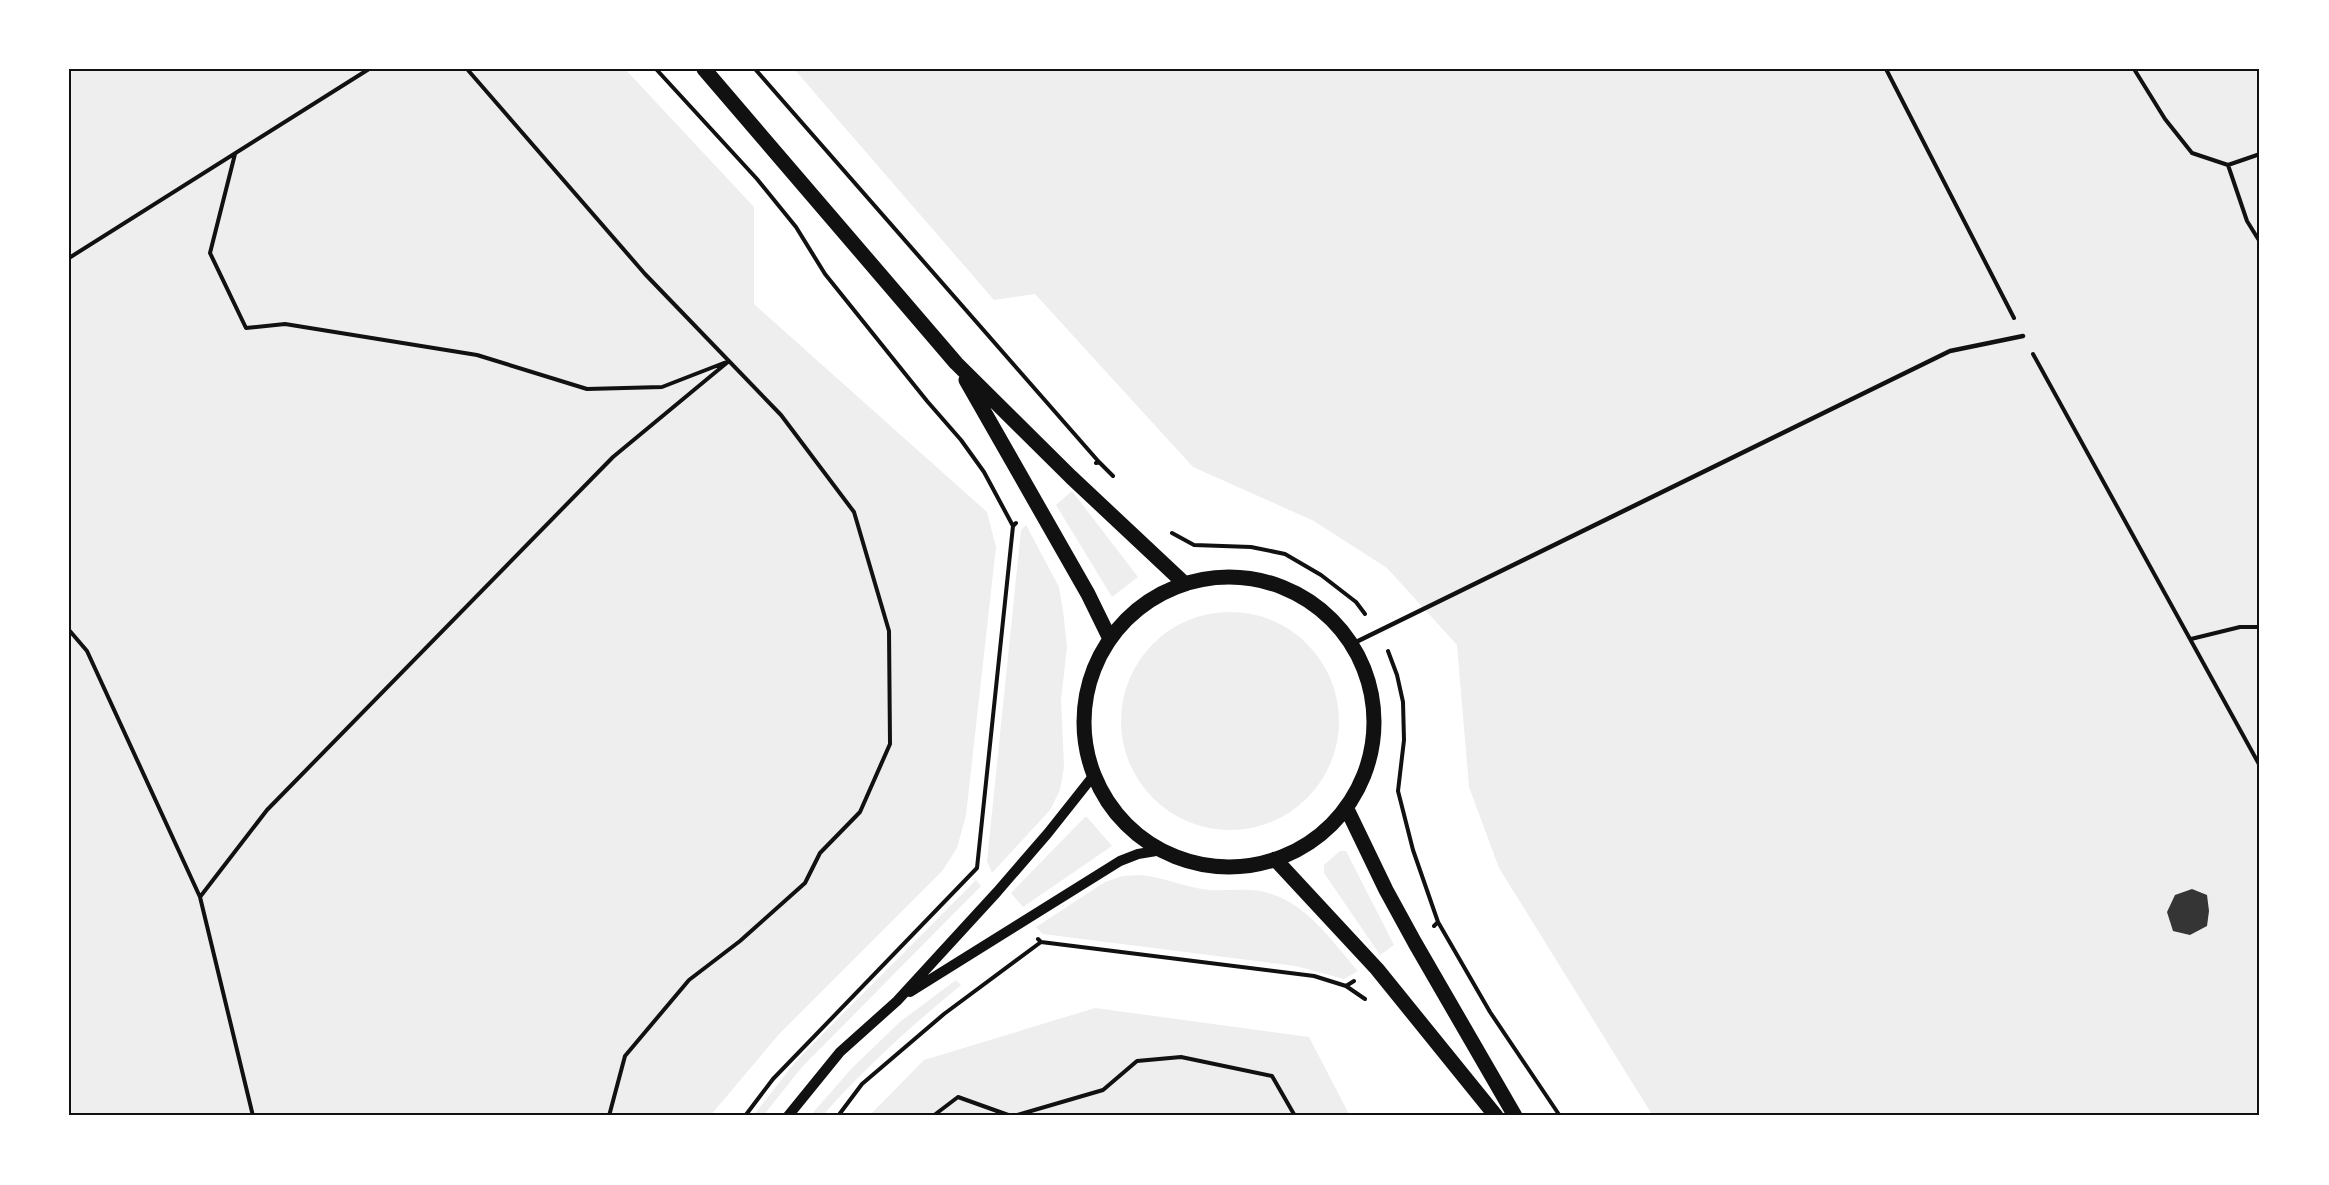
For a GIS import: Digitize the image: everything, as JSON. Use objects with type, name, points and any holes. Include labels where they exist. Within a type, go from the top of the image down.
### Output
[{"type":"main road","points":[[704,69],[956,363],[1071,477],[1185,584]]},
{"type":"main road","points":[[956,363],[1088,594],[1110,639]]},
{"type":"main road","points":[[1239,577],[1266,581],[1291,590],[1314,604],[1335,622],[1352,644],[1367,675],[1371,691],[1374,709],[1373,744],[1363,777],[1346,807],[1326,829],[1308,843],[1275,859],[1252,865],[1230,867],[1185,860],[1162,850],[1140,836],[1111,805],[1095,775],[1085,737],[1086,703],[1094,670],[1110,639],[1143,605],[1185,584],[1239,577]]},
{"type":"main road","points":[[1346,807],[1386,890],[1515,1116]]},
{"type":"main road","points":[[1275,859],[1377,969],[1496,1116]]},
{"type":"street","points":[[788,1116],[840,1052],[897,1001],[1048,833],[1095,775]]},
{"type":"street","points":[[897,1001],[1119,861],[1138,854],[1162,850]]},
{"type":"lane","points":[[1352,644],[1950,351],[2023,336]]},
{"type":"path","points":[[69,258],[369,69]]},
{"type":"path","points":[[466,69],[645,274],[781,415],[854,512],[889,631],[890,744],[860,812],[820,853],[805,883],[740,941],[689,980],[625,1056],[609,1116]]},
{"type":"path","points":[[656,69],[757,179],[796,226],[825,274],[961,440],[984,472],[1013,526]]},
{"type":"path","points":[[756,69],[1099,462]]},
{"type":"path","points":[[1886,69],[2023,336],[2260,766]]},
{"type":"path","points":[[2134,69],[2165,119],[2192,153],[2228,165],[2260,154]]},
{"type":"path","points":[[235,154],[210,253],[246,328],[285,324],[477,356],[587,389],[662,387],[729,361]]},
{"type":"path","points":[[2228,165],[2247,221],[2260,242]]},
{"type":"path","points":[[200,897],[267,810],[613,457],[729,361]]},
{"type":"path","points":[[2191,639],[2240,627],[2260,627]]},
{"type":"path","points":[[69,630],[87,651],[200,897],[253,1116]]},
{"type":"path","points":[[745,1116],[773,1079],[977,868]]},
{"type":"path","points":[[1438,922],[1490,1012],[1560,1116]]},
{"type":"path","points":[[838,1116],[862,1084],[944,1014],[1041,942]]},
{"type":"path","points":[[933,1116],[958,1097],[1013,1116],[1103,1090],[1137,1061],[1180,1056],[1272,1076],[1295,1116]]},
{"type":"shaded area","points":[[69,69],[625,69],[754,207],[754,304],[987,512],[996,547],[966,815],[957,848],[943,870],[780,1033],[710,1116],[69,1116]]},
{"type":"shaded area","points":[[794,69],[2260,69],[2260,1116],[1653,1116],[1499,868],[1469,787],[1457,645],[1387,568],[1314,521],[1193,467],[1035,294],[994,300]]},
{"type":"shaded area","points":[[1072,491],[1138,577],[1112,597],[1056,505]]},
{"type":"shaded area","points":[[1026,525],[1059,587],[1063,611],[1067,646],[1061,700],[1064,767],[1060,790],[1050,810],[992,873],[987,861],[1021,530]]},
{"type":"shaded area","points":[[1219,612],[1241,612],[1272,620],[1291,630],[1307,644],[1321,660],[1331,679],[1339,710],[1335,753],[1331,763],[1321,782],[1307,798],[1291,812],[1262,826],[1241,830],[1219,830],[1198,826],[1169,812],[1139,782],[1125,753],[1121,732],[1121,710],[1125,689],[1139,660],[1169,630],[1198,616]]},
{"type":"shaded area","points":[[1085,817],[1112,846],[1023,907],[1011,893]]},
{"type":"shaded area","points":[[1340,851],[1346,851],[1394,945],[1380,955],[1324,873],[1324,865]]},
{"type":"shaded area","points":[[1141,875],[1200,889],[1254,890],[1276,896],[1290,903],[1315,922],[1358,971],[1344,979],[1296,966],[1043,934],[1036,927],[1105,882],[1123,876]]},
{"type":"shaded area","points":[[976,880],[981,886],[802,1067],[763,1116],[753,1116],[796,1061]]},
{"type":"shaded area","points":[[956,980],[961,985],[889,1048],[822,1116],[810,1116],[852,1068],[901,1021]]},
{"type":"shaded area","points":[[1095,1008],[1309,1037],[1350,1116],[869,1116],[924,1060]]},
{"type":"building","points":[[2192,889],[2207,895],[2209,911],[2207,926],[2190,935],[2173,931],[2167,912],[2175,895]]}]
